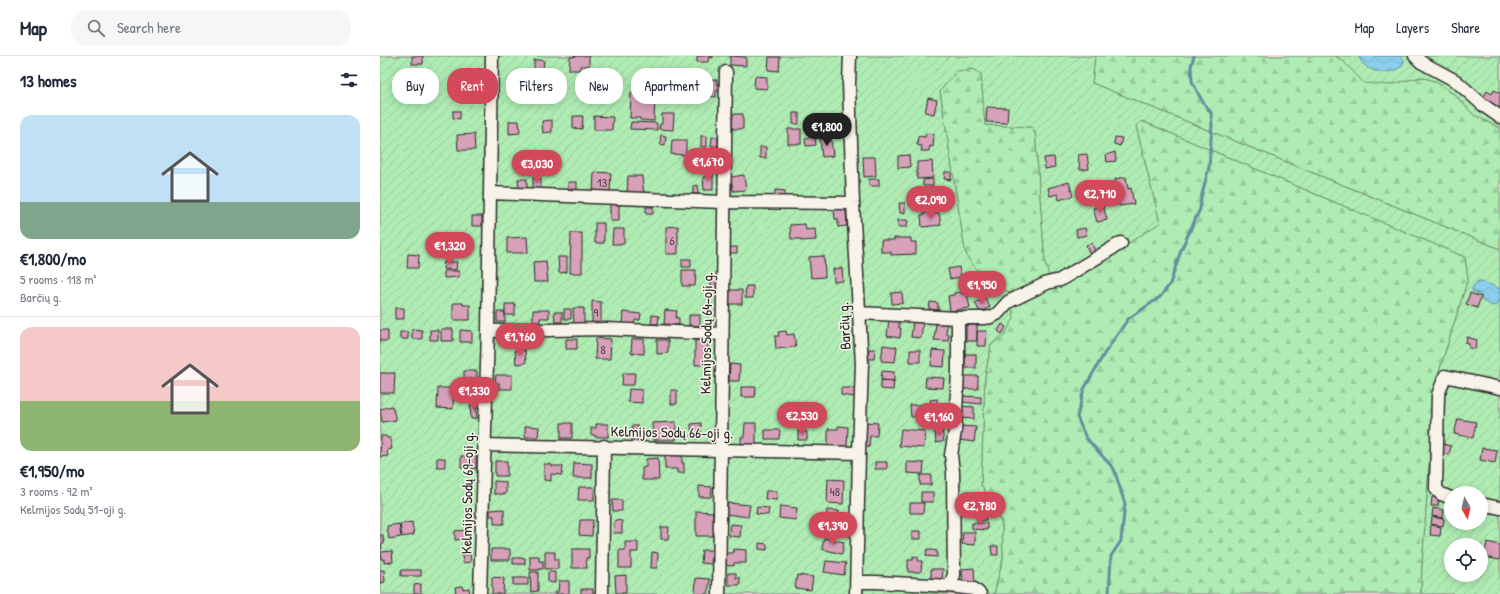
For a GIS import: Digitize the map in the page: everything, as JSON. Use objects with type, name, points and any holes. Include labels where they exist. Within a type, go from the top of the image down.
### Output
[{"type":"street","name":"Kelmijos Sodų 69-oji g.","points":[[480,594],[488,330],[492,56]]},
{"type":"street","name":"Barčių g.","points":[[850,56],[849,83],[853,203],[862,364],[856,588]]},
{"type":"street","points":[[1414,56],[1421,62],[1456,81],[1483,105],[1500,116]]},
{"type":"street","name":"Kelmijos Sodų 64-oji g.","points":[[718,594],[726,72]]},
{"type":"street","points":[[491,193],[723,202],[853,203]]},
{"type":"street","points":[[859,313],[958,318],[992,317],[997,314],[1008,302],[1047,283],[1060,280],[1122,243]]},
{"type":"street","points":[[949,586],[954,576],[953,472],[951,455],[955,431],[958,371],[958,318]]},
{"type":"street","points":[[488,330],[606,329],[721,334]]},
{"type":"street","points":[[1444,495],[1436,489],[1438,395],[1445,376],[1500,388]]},
{"type":"street","name":"Kelmijos Sodų 66-oji g.","points":[[484,445],[604,446],[859,453]]},
{"type":"street","points":[[602,594],[604,446]]},
{"type":"street","points":[[1488,505],[1500,508]]},
{"type":"street","points":[[856,588],[876,582],[949,586],[974,589],[980,594]]},
{"type":"green space","points":[[380,56],[1095,56],[1092,83],[1500,249],[1500,594],[1421,594],[1435,385],[1468,279],[1465,257],[1142,121],[1136,126],[1160,223],[1061,286],[1055,284],[1049,276],[1045,262],[1035,131],[1031,127],[985,125],[981,74],[973,69],[957,71],[940,91],[965,251],[968,258],[977,270],[1009,293],[1014,318],[1005,334],[991,345],[985,376],[981,484],[1002,525],[1003,558],[994,594],[380,594]]},
{"type":"green space","points":[[1095,56],[1335,56],[1388,85],[1421,77],[1435,81],[1455,95],[1474,115],[1500,128],[1500,249],[1092,83]]},
{"type":"green space","points":[[1335,56],[1500,56],[1500,128],[1474,115],[1455,95],[1435,81],[1421,77],[1388,85],[1364,83],[1343,61]]},
{"type":"green space","points":[[973,69],[981,74],[985,125],[1031,127],[1035,131],[1045,262],[1160,223],[1136,126],[1142,121],[1465,257],[1468,279],[1435,385],[1421,594],[994,594],[1003,558],[1002,525],[981,484],[985,376],[991,345],[1005,334],[1009,293],[977,270],[968,258],[965,251],[940,91],[957,71]]},
{"type":"water","points":[[1359,56],[1401,56],[1404,60],[1403,64],[1392,71],[1379,72],[1366,66]]},
{"type":"water","points":[[1478,281],[1482,281],[1500,289],[1500,299],[1497,305],[1493,306],[1483,301],[1481,295],[1472,291],[1472,288]]},
{"type":"building","points":[[412,56],[423,56],[423,64],[412,64]]},
{"type":"building","points":[[589,56],[589,66],[580,66],[580,68],[575,68],[575,70],[569,70],[570,57]]},
{"type":"building","points":[[697,56],[713,56],[713,58],[709,57],[708,62],[697,62]]},
{"type":"building","points":[[730,56],[746,57],[746,66],[730,65]]},
{"type":"building","points":[[769,57],[780,57],[779,71],[768,70]]},
{"type":"building","points":[[534,60],[544,60],[543,68],[534,68]]},
{"type":"building","points":[[755,76],[767,77],[767,89],[754,88]]},
{"type":"building","points":[[713,80],[717,80],[717,84],[720,84],[720,91],[716,91],[716,97],[713,97]]},
{"type":"building","points":[[1494,90],[1500,93],[1500,106],[1497,109],[1481,101],[1487,91],[1492,94]]},
{"type":"building","points":[[631,92],[631,104],[655,104],[654,121],[640,120],[640,118],[630,118]]},
{"type":"building","points":[[928,98],[937,100],[934,114],[925,112]]},
{"type":"building","points":[[987,107],[1008,108],[1007,123],[986,122]]},
{"type":"building","points":[[453,111],[460,111],[460,119],[453,118]]},
{"type":"building","points":[[793,113],[799,113],[799,124],[793,124]]},
{"type":"building","points":[[662,114],[674,114],[673,130],[659,129],[660,124],[662,124]]},
{"type":"building","points":[[733,114],[743,114],[743,129],[732,129]]},
{"type":"building","points":[[573,116],[583,116],[582,129],[573,128]]},
{"type":"building","points":[[594,116],[613,117],[612,130],[594,130]]},
{"type":"building","points":[[552,120],[552,132],[543,133],[542,121]]},
{"type":"building","points":[[509,121],[519,121],[520,133],[509,134]]},
{"type":"building","points":[[631,122],[657,123],[657,130],[630,129]]},
{"type":"building","points":[[788,129],[801,129],[801,144],[788,144]]},
{"type":"building","points":[[926,133],[934,134],[933,147],[930,146],[929,151],[921,151],[922,146],[917,145],[918,136],[925,137]]},
{"type":"building","points":[[474,134],[475,150],[458,150],[457,135]]},
{"type":"building","points":[[661,135],[666,136],[665,145],[660,144]]},
{"type":"building","points":[[701,136],[707,136],[707,147],[701,147]]},
{"type":"building","points":[[712,137],[718,137],[718,146],[711,146]]},
{"type":"building","points":[[815,137],[816,145],[806,146],[805,138]]},
{"type":"building","points":[[831,137],[833,156],[822,157],[820,139]]},
{"type":"building","points":[[1115,137],[1122,138],[1120,146],[1114,144]]},
{"type":"building","points":[[672,140],[686,140],[686,155],[671,154]]},
{"type":"building","points":[[760,147],[766,147],[766,158],[760,158]]},
{"type":"building","points":[[1115,152],[1116,161],[1107,162],[1106,155]]},
{"type":"building","points":[[543,153],[552,153],[552,164],[543,164]]},
{"type":"building","points":[[1087,154],[1089,169],[1080,170],[1078,155]]},
{"type":"building","points":[[909,155],[910,167],[898,168],[898,156]]},
{"type":"building","points":[[863,157],[875,157],[876,176],[864,177]]},
{"type":"building","points":[[1054,157],[1055,167],[1045,169],[1044,158]]},
{"type":"building","points":[[932,161],[933,178],[917,179],[917,162]]},
{"type":"building","points":[[594,172],[611,173],[610,193],[593,192]]},
{"type":"building","points":[[945,172],[951,172],[951,180],[944,179]]},
{"type":"building","points":[[713,173],[713,190],[704,190],[703,177],[706,177],[706,174]]},
{"type":"building","points":[[744,175],[746,190],[733,191],[731,177]]},
{"type":"building","points":[[628,176],[642,176],[644,196],[627,196]]},
{"type":"building","points":[[1126,177],[1128,189],[1131,188],[1134,204],[1119,206],[1115,179]]},
{"type":"building","points":[[533,178],[541,179],[541,189],[533,189]]},
{"type":"building","points":[[518,179],[527,179],[527,189],[519,189]]},
{"type":"building","points":[[869,179],[879,179],[879,186],[869,186]]},
{"type":"building","points":[[933,179],[933,186],[923,186],[923,180]]},
{"type":"building","points":[[568,182],[577,182],[577,193],[568,193]]},
{"type":"building","points":[[1069,182],[1073,196],[1059,200],[1058,194],[1050,196],[1048,188]]},
{"type":"building","points":[[698,185],[698,194],[693,194],[693,186]]},
{"type":"building","points":[[775,190],[785,191],[785,197],[775,196]]},
{"type":"building","points":[[899,203],[905,203],[905,213],[900,213]]},
{"type":"building","points":[[610,204],[619,204],[619,221],[610,221]]},
{"type":"building","points":[[1103,205],[1107,220],[1097,222],[1093,208]]},
{"type":"building","points":[[646,207],[653,207],[653,214],[646,214]]},
{"type":"building","points":[[842,208],[846,212],[847,226],[838,227],[838,219],[835,219],[834,209]]},
{"type":"building","points":[[931,212],[931,214],[939,213],[941,225],[922,227],[921,215]]},
{"type":"building","points":[[472,216],[482,216],[482,226],[472,226]]},
{"type":"building","points":[[898,220],[908,220],[907,227],[898,227]]},
{"type":"building","points":[[595,223],[604,223],[604,243],[595,243]]},
{"type":"building","points":[[805,224],[806,230],[815,229],[816,240],[800,241],[800,239],[791,239],[790,225]]},
{"type":"building","points":[[678,226],[678,254],[666,254],[666,227]]},
{"type":"building","points":[[1085,228],[1087,235],[1077,237],[1076,230]]},
{"type":"building","points":[[613,229],[624,229],[624,244],[612,244]]},
{"type":"building","points":[[571,233],[582,233],[582,273],[570,273]]},
{"type":"building","points":[[527,237],[528,253],[507,253],[507,238]]},
{"type":"building","points":[[894,238],[911,238],[911,242],[916,242],[916,254],[891,255],[891,252],[881,252],[881,240],[894,240]]},
{"type":"building","points":[[1092,243],[1096,253],[1090,255],[1086,245]]},
{"type":"building","points":[[728,247],[737,247],[737,253],[728,253]]},
{"type":"building","points":[[408,254],[419,255],[418,268],[407,268]]},
{"type":"building","points":[[824,256],[825,277],[811,278],[809,257]]},
{"type":"building","points":[[558,257],[567,257],[567,272],[559,273]]},
{"type":"building","points":[[682,259],[691,259],[691,267],[682,267]]},
{"type":"building","points":[[546,261],[548,282],[534,282],[533,262]]},
{"type":"building","points":[[444,262],[457,262],[456,270],[443,269]]},
{"type":"building","points":[[959,267],[961,277],[950,279],[948,269]]},
{"type":"building","points":[[842,268],[843,281],[834,282],[833,269]]},
{"type":"building","points":[[682,270],[696,270],[695,286],[682,286]]},
{"type":"building","points":[[444,271],[459,271],[459,277],[444,278]]},
{"type":"building","points":[[711,278],[718,278],[718,291],[711,291]]},
{"type":"building","points":[[746,286],[753,286],[753,298],[745,298]]},
{"type":"building","points":[[729,290],[742,290],[742,304],[729,304]]},
{"type":"building","points":[[902,292],[903,303],[892,304],[891,293]]},
{"type":"building","points":[[961,292],[962,294],[967,293],[970,308],[950,311],[948,296]]},
{"type":"building","points":[[1470,293],[1481,297],[1477,308],[1466,304]]},
{"type":"building","points":[[985,298],[990,307],[980,312],[975,303]]},
{"type":"building","points":[[592,301],[601,302],[601,323],[592,323]]},
{"type":"building","points":[[930,302],[938,303],[938,310],[929,309]]},
{"type":"building","points":[[453,303],[470,305],[470,320],[453,320]]},
{"type":"building","points":[[505,304],[515,304],[515,315],[505,315]]},
{"type":"building","points":[[395,308],[404,308],[404,319],[395,319]]},
{"type":"building","points":[[573,308],[584,308],[584,324],[574,325]]},
{"type":"building","points":[[564,309],[571,309],[571,319],[564,319]]},
{"type":"building","points":[[533,310],[549,310],[549,318],[540,318],[540,322],[533,322]]},
{"type":"building","points":[[665,310],[677,311],[676,318],[679,318],[679,325],[664,324]]},
{"type":"building","points":[[497,312],[505,312],[505,322],[497,322]]},
{"type":"building","points":[[554,312],[562,312],[562,322],[555,322]]},
{"type":"building","points":[[623,312],[641,314],[640,320],[635,320],[634,325],[622,324]]},
{"type":"building","points":[[652,315],[659,316],[658,324],[651,324]]},
{"type":"building","points":[[689,315],[700,315],[700,326],[689,325]]},
{"type":"building","points":[[889,318],[899,320],[899,328],[901,328],[900,338],[887,336]]},
{"type":"building","points":[[913,321],[923,322],[921,338],[911,337]]},
{"type":"building","points":[[936,323],[947,324],[946,334],[949,334],[948,341],[934,340]]},
{"type":"building","points":[[1002,324],[1006,327],[1002,334],[998,331]]},
{"type":"building","points":[[966,325],[977,325],[977,341],[966,341]]},
{"type":"building","points":[[412,329],[422,330],[422,339],[412,339]]},
{"type":"building","points":[[441,329],[453,329],[453,341],[441,341]]},
{"type":"building","points":[[380,330],[388,330],[388,341],[380,341]]},
{"type":"building","points":[[430,330],[438,330],[438,340],[430,340]]},
{"type":"building","points":[[460,330],[472,331],[472,342],[460,342]]},
{"type":"building","points":[[786,331],[787,335],[794,334],[796,347],[776,349],[775,336],[779,336],[778,332]]},
{"type":"building","points":[[977,331],[987,331],[986,346],[977,346]]},
{"type":"building","points":[[400,332],[408,332],[408,339],[400,339]]},
{"type":"building","points":[[1467,337],[1477,340],[1475,349],[1469,348],[1469,344],[1466,343]]},
{"type":"building","points":[[596,338],[611,339],[610,359],[595,359]]},
{"type":"building","points":[[566,339],[577,339],[577,349],[566,349]]},
{"type":"building","points":[[632,339],[644,339],[644,354],[631,353]]},
{"type":"building","points":[[657,340],[668,340],[668,353],[657,354]]},
{"type":"building","points":[[695,340],[708,341],[708,365],[695,365]]},
{"type":"building","points":[[883,345],[897,347],[895,362],[881,361]]},
{"type":"building","points":[[869,349],[875,349],[874,359],[868,359]]},
{"type":"building","points":[[515,350],[525,350],[526,363],[516,364]]},
{"type":"building","points":[[910,350],[920,350],[920,362],[910,362]]},
{"type":"building","points":[[932,350],[945,351],[944,367],[931,366]]},
{"type":"building","points":[[965,354],[976,354],[976,368],[965,368]]},
{"type":"building","points":[[730,364],[740,365],[739,381],[729,381]]},
{"type":"building","points":[[464,371],[477,371],[477,379],[464,379]]},
{"type":"building","points":[[882,371],[894,372],[894,381],[881,380]]},
{"type":"building","points":[[380,373],[395,373],[394,393],[380,393]]},
{"type":"building","points":[[623,373],[635,373],[634,385],[622,385]]},
{"type":"building","points":[[496,375],[512,375],[512,389],[499,389],[499,383],[495,383]]},
{"type":"building","points":[[964,376],[978,376],[978,389],[963,389]]},
{"type":"building","points":[[926,377],[944,378],[943,388],[925,387]]},
{"type":"building","points":[[881,380],[894,381],[893,390],[881,389]]},
{"type":"building","points":[[741,387],[756,387],[755,397],[741,397]]},
{"type":"building","points":[[438,388],[454,388],[453,409],[437,408]]},
{"type":"building","points":[[841,388],[856,388],[855,397],[841,395]]},
{"type":"building","points":[[629,389],[642,390],[642,403],[628,402]]},
{"type":"building","points":[[671,390],[677,390],[677,404],[671,404]]},
{"type":"building","points":[[963,396],[981,397],[981,404],[962,402]]},
{"type":"building","points":[[937,399],[938,404],[942,404],[943,414],[932,415],[930,400]]},
{"type":"building","points":[[478,404],[478,408],[476,408],[477,418],[471,419],[470,405]]},
{"type":"building","points":[[945,404],[951,404],[950,416],[944,416]]},
{"type":"building","points":[[910,405],[924,405],[924,416],[911,417]]},
{"type":"building","points":[[392,406],[396,420],[382,422],[380,409]]},
{"type":"building","points":[[960,406],[974,407],[974,419],[960,418]]},
{"type":"building","points":[[927,416],[941,416],[941,422],[927,423]]},
{"type":"building","points":[[1458,419],[1476,422],[1473,438],[1454,434]]},
{"type":"building","points":[[676,422],[676,440],[653,440],[652,423]]},
{"type":"building","points":[[865,422],[878,423],[877,436],[870,436],[869,447],[864,447]]},
{"type":"building","points":[[561,423],[572,423],[572,438],[561,438]]},
{"type":"building","points":[[701,423],[701,438],[692,438],[691,424]]},
{"type":"building","points":[[745,423],[756,423],[756,446],[741,445],[741,437],[744,437]]},
{"type":"building","points":[[596,424],[608,424],[608,437],[595,437],[595,435],[591,435],[591,428],[596,428]]},
{"type":"building","points":[[525,426],[539,427],[538,437],[525,437]]},
{"type":"building","points":[[632,426],[638,426],[638,442],[632,442]]},
{"type":"building","points":[[838,426],[848,427],[847,447],[828,447],[828,429],[838,429]]},
{"type":"building","points":[[961,426],[976,427],[974,442],[959,440]]},
{"type":"building","points":[[901,429],[925,431],[924,448],[899,446]]},
{"type":"building","points":[[765,430],[780,430],[779,439],[765,439]]},
{"type":"building","points":[[942,430],[944,441],[936,443],[935,432]]},
{"type":"building","points":[[798,431],[807,432],[807,440],[798,440]]},
{"type":"building","points":[[381,436],[390,438],[392,449],[387,450],[388,456],[380,457]]},
{"type":"building","points":[[1443,444],[1451,446],[1449,455],[1441,453]]},
{"type":"building","points":[[1482,448],[1497,450],[1495,463],[1480,460]]},
{"type":"building","points":[[665,455],[682,455],[684,473],[677,473],[677,469],[665,469]]},
{"type":"building","points":[[461,456],[476,456],[476,469],[461,467]]},
{"type":"building","points":[[437,458],[445,458],[445,467],[437,467]]},
{"type":"building","points":[[658,458],[659,480],[642,480],[642,468],[646,467],[646,459]]},
{"type":"building","points":[[495,461],[507,461],[507,476],[495,476]]},
{"type":"building","points":[[875,462],[887,462],[887,469],[875,469]]},
{"type":"building","points":[[907,462],[924,463],[923,474],[907,473]]},
{"type":"building","points":[[574,463],[592,464],[592,478],[573,478]]},
{"type":"building","points":[[544,464],[551,464],[551,466],[563,466],[562,475],[551,474],[551,481],[544,480]]},
{"type":"building","points":[[920,475],[931,475],[931,485],[920,485]]},
{"type":"building","points":[[828,479],[844,480],[843,504],[827,503]]},
{"type":"building","points":[[494,481],[506,482],[506,494],[494,494]]},
{"type":"building","points":[[699,486],[712,487],[711,497],[699,497]]},
{"type":"building","points":[[579,487],[594,487],[594,500],[578,500]]},
{"type":"building","points":[[766,491],[777,491],[777,500],[765,499]]},
{"type":"building","points":[[921,492],[933,492],[933,502],[921,502]]},
{"type":"building","points":[[1432,497],[1439,497],[1438,506],[1431,506]]},
{"type":"building","points":[[612,500],[622,500],[622,511],[613,511]]},
{"type":"building","points":[[728,503],[750,505],[748,517],[726,514]]},
{"type":"building","points":[[910,503],[924,503],[923,513],[910,513]]},
{"type":"building","points":[[780,506],[797,508],[796,520],[779,518]]},
{"type":"building","points":[[757,507],[769,508],[768,515],[756,514]]},
{"type":"building","points":[[1433,508],[1444,510],[1443,518],[1432,516]]},
{"type":"building","points":[[504,509],[504,524],[494,524],[494,516],[490,516],[490,510]]},
{"type":"building","points":[[827,510],[839,511],[838,521],[826,520]]},
{"type":"building","points":[[696,511],[713,512],[713,520],[715,520],[714,536],[696,536]]},
{"type":"building","points":[[985,513],[986,520],[978,521],[977,514]]},
{"type":"building","points":[[1432,517],[1444,519],[1443,526],[1431,524]]},
{"type":"building","points":[[580,520],[593,520],[592,536],[579,535]]},
{"type":"building","points":[[615,520],[622,521],[622,533],[613,533]]},
{"type":"building","points":[[412,522],[414,535],[402,537],[400,524]]},
{"type":"building","points":[[972,523],[987,523],[987,530],[972,529]]},
{"type":"building","points":[[399,524],[401,537],[389,539],[387,526]]},
{"type":"building","points":[[730,524],[741,525],[740,537],[729,536]]},
{"type":"building","points":[[1431,525],[1441,527],[1440,536],[1430,535]]},
{"type":"building","points":[[661,527],[669,527],[668,539],[661,539]]},
{"type":"building","points":[[468,530],[469,539],[455,540],[455,531]]},
{"type":"building","points":[[912,531],[921,531],[921,539],[912,539]]},
{"type":"building","points":[[963,532],[975,532],[975,545],[962,544]]},
{"type":"building","points":[[380,535],[383,535],[384,544],[381,544],[382,549],[380,549]]},
{"type":"building","points":[[824,538],[844,542],[842,554],[822,549]]},
{"type":"building","points":[[625,542],[638,542],[638,552],[631,552],[631,568],[619,568],[619,550],[625,550]]},
{"type":"building","points":[[1488,542],[1500,545],[1500,560],[1488,558]]},
{"type":"building","points":[[759,543],[767,544],[767,550],[759,549]]},
{"type":"building","points":[[991,546],[998,546],[998,555],[992,555]]},
{"type":"building","points":[[491,549],[510,549],[510,560],[491,560]]},
{"type":"building","points":[[572,549],[589,549],[589,558],[586,558],[587,568],[572,568]]},
{"type":"building","points":[[734,549],[746,550],[746,563],[734,563],[734,566],[723,565],[724,553],[733,553]]},
{"type":"building","points":[[927,549],[937,551],[937,557],[926,556]]},
{"type":"building","points":[[702,550],[712,550],[711,564],[701,563]]},
{"type":"building","points":[[392,551],[393,562],[384,563],[381,552]]},
{"type":"building","points":[[545,552],[555,552],[555,559],[558,559],[558,569],[545,569]]},
{"type":"building","points":[[652,552],[658,553],[657,568],[651,568]]},
{"type":"building","points":[[470,554],[471,562],[463,563],[462,555]]},
{"type":"building","points":[[530,556],[539,556],[539,561],[543,561],[543,569],[530,570]]},
{"type":"building","points":[[913,556],[918,557],[918,561],[922,561],[921,572],[908,572],[908,560],[913,560]]},
{"type":"building","points":[[513,558],[525,558],[525,564],[513,564]]},
{"type":"building","points":[[826,561],[846,563],[844,575],[824,572]]},
{"type":"building","points":[[974,568],[975,585],[963,585],[962,569]]},
{"type":"building","points":[[931,569],[943,569],[942,580],[931,579]]},
{"type":"building","points":[[380,570],[384,570],[385,582],[380,583]]},
{"type":"building","points":[[401,570],[421,570],[421,576],[401,576]]},
{"type":"building","points":[[530,572],[538,572],[538,591],[531,592]]},
{"type":"building","points":[[548,572],[555,572],[555,583],[548,582]]},
{"type":"building","points":[[728,573],[736,573],[736,578],[740,578],[740,585],[728,585]]},
{"type":"building","points":[[626,575],[626,593],[616,593],[615,576]]},
{"type":"building","points":[[797,575],[813,577],[811,590],[795,588]]},
{"type":"building","points":[[492,577],[504,578],[503,594],[492,594]]},
{"type":"building","points":[[513,578],[528,578],[528,585],[513,585]]},
{"type":"building","points":[[696,578],[710,579],[708,594],[695,594]]},
{"type":"building","points":[[559,581],[569,581],[569,594],[555,594],[555,592],[558,592]]},
{"type":"building","points":[[421,584],[421,594],[414,594],[414,585]]},
{"type":"building","points":[[462,586],[463,589],[469,588],[470,594],[456,594],[455,587]]},
{"type":"building","points":[[581,589],[593,589],[593,594],[581,594]]},
{"type":"waterway","points":[[1109,594],[1111,556],[1121,541],[1125,504],[1114,469],[1086,438],[1077,417],[1084,389],[1104,354],[1128,319],[1160,297],[1170,284],[1181,250],[1200,209],[1201,198],[1209,167],[1212,126],[1211,113],[1201,99],[1192,81],[1191,66],[1194,56]]}]
